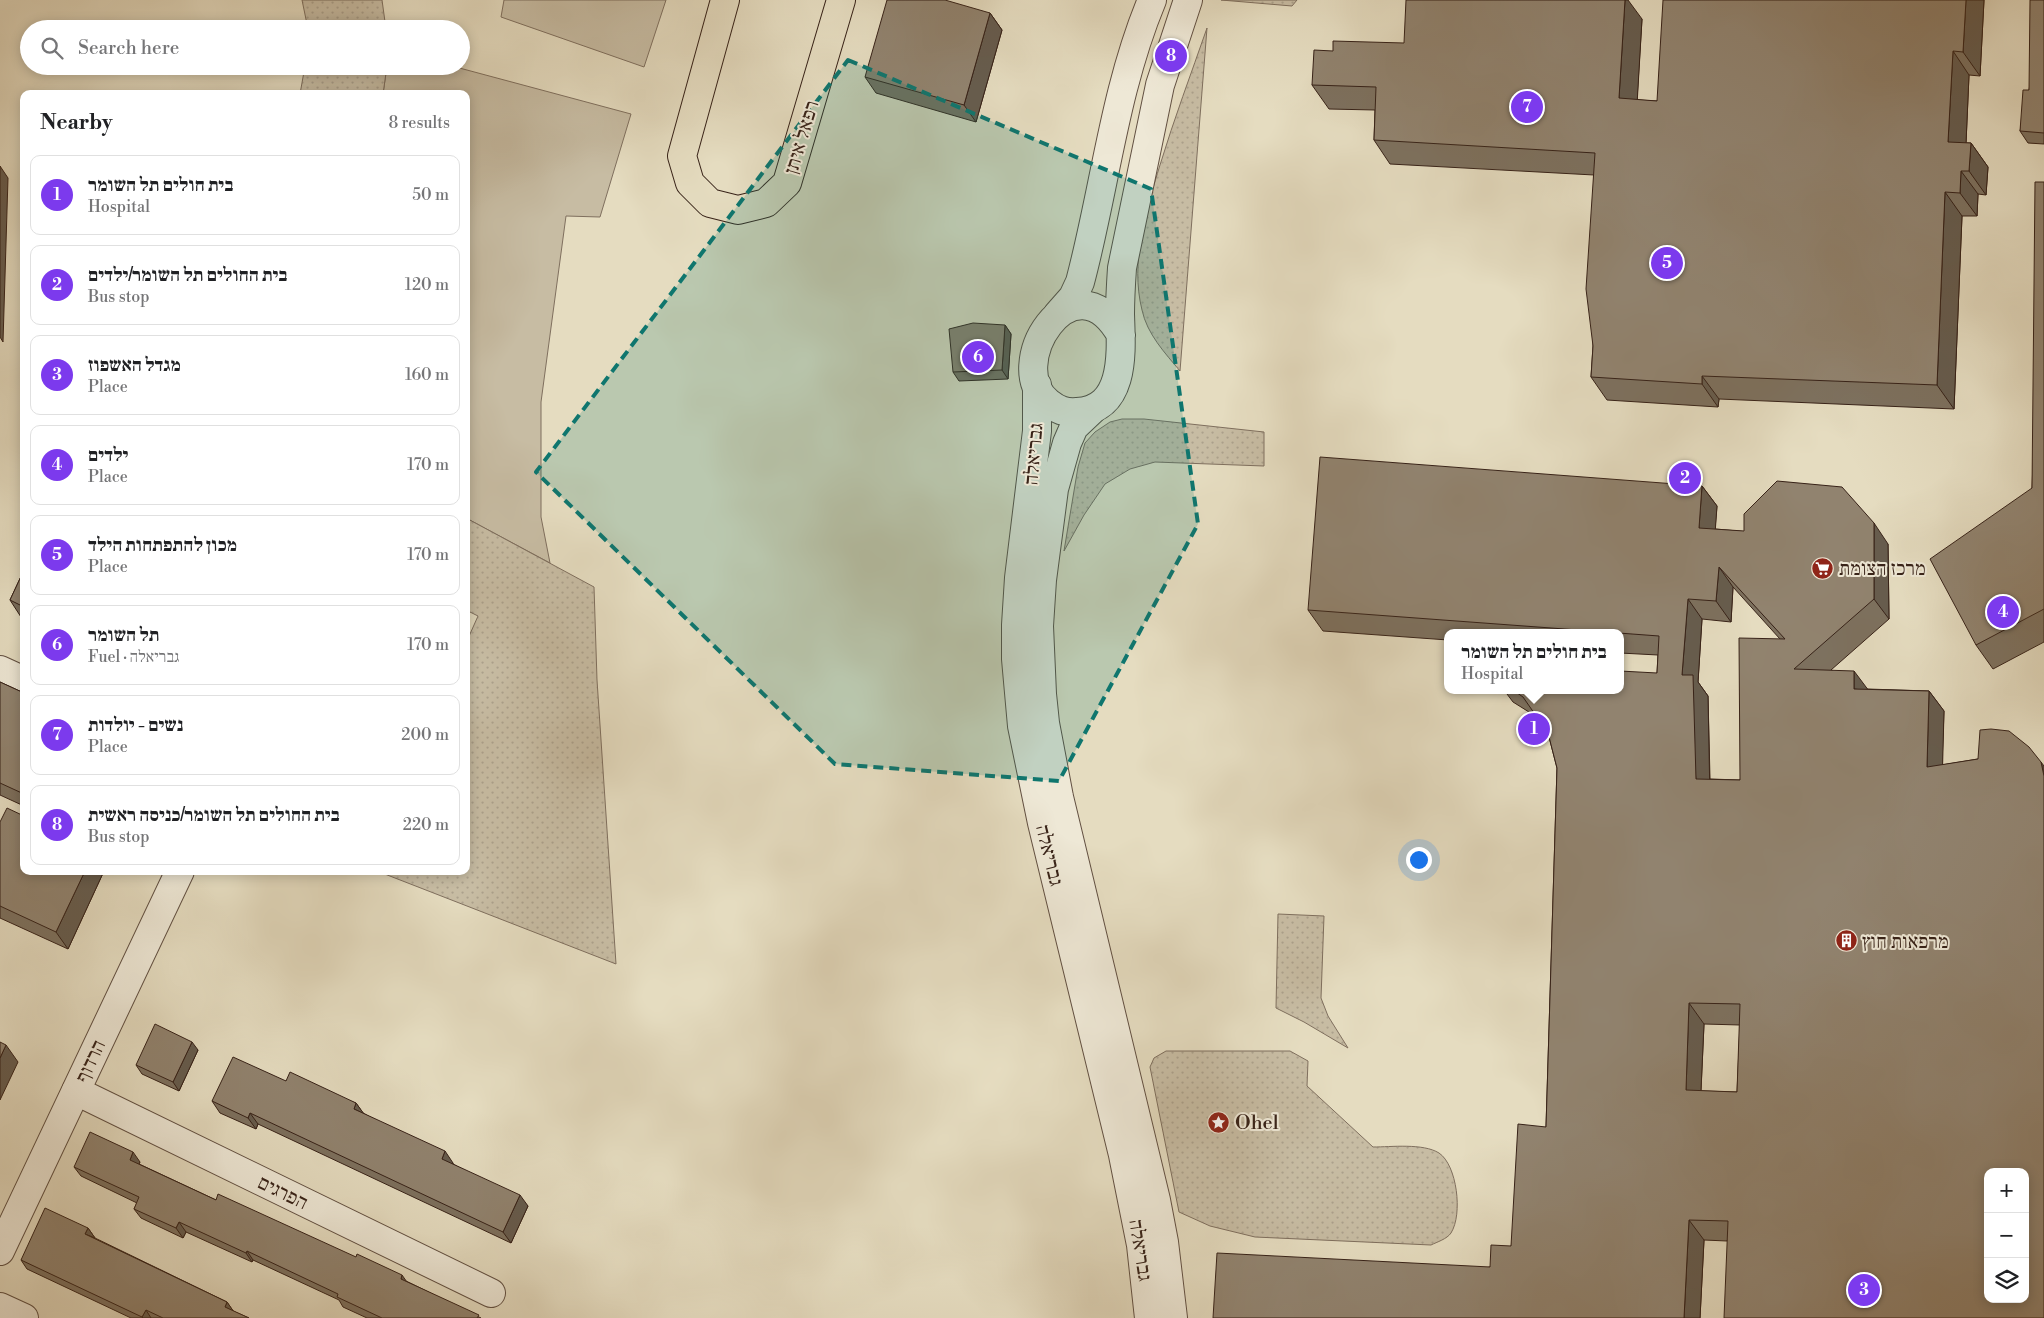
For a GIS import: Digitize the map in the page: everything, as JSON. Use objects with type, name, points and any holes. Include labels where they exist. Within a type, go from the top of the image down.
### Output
[{"type":"main road","name":"רפאל איתן","points":[[725,0],[682,156],[690,183],[710,203],[738,210],[766,203],[787,183],[841,0]]},
{"type":"street","points":[[1152,0],[1139,32],[1125,76],[1080,282],[1074,297],[1041,335],[1034,359],[1037,385],[1041,395],[1057,409],[1068,413],[1093,409],[1108,397],[1115,385],[1120,369],[1122,268],[1160,85],[1188,0]]},
{"type":"street","points":[[1058,314],[1068,307],[1082,306],[1097,309],[1112,320],[1121,335]]},
{"type":"street","name":"גבריאלה","points":[[1037,385],[1037,431],[1019,578],[1016,625],[1016,659],[1022,726],[1042,823],[1123,1155],[1141,1246],[1149,1318]]},
{"type":"street","name":"גבריאלה","points":[[1093,409],[1074,427],[1070,435],[1054,489],[1042,580],[1039,626],[1042,694],[1045,723],[1059,797],[1154,1192],[1164,1242],[1173,1318]]},
{"type":"street","points":[[0,670],[20,679]]},
{"type":"street","name":"הרדוף","points":[[0,1251],[178,875]]},
{"type":"street","name":"הפרגים","points":[[76,1091],[491,1293]]},
{"type":"street","points":[[0,1307],[24,1318]]},
{"type":"highlighted area","points":[[848,60],[1151,189],[1198,524],[1059,781],[835,764],[536,472]]},
{"type":"shaded area","points":[[302,0],[382,0],[385,20],[306,20]]},
{"type":"shaded area","points":[[504,0],[666,0],[644,67],[501,17]]},
{"type":"shaded area","points":[[1221,0],[1297,0],[1292,6]]},
{"type":"shaded area","points":[[1207,28],[1180,371],[1157,343],[1144,319],[1139,292],[1139,255],[1145,218],[1155,182]]},
{"type":"shaded area","points":[[470,71],[631,114],[600,217],[566,216],[541,402],[541,517],[550,563],[470,520],[470,90],[384,90],[386,75],[470,75]]},
{"type":"shaded area","points":[[303,75],[386,75],[384,90],[301,90]]},
{"type":"shaded area","points":[[1122,419],[1144,419],[1264,432],[1264,466],[1155,462],[1130,469],[1105,484],[1084,515],[1064,551],[1078,467],[1085,443],[1095,432],[1110,422]]},
{"type":"shaded area","points":[[470,520],[594,587],[597,680],[616,964],[387,875],[470,875],[470,634],[478,616],[470,612]]},
{"type":"shaded area","points":[[1278,914],[1324,916],[1321,998],[1328,1016],[1348,1048],[1276,1008]]},
{"type":"shaded area","points":[[1166,1051],[1290,1051],[1308,1061],[1307,1086],[1373,1147],[1407,1146],[1424,1148],[1439,1153],[1445,1159],[1454,1179],[1456,1190],[1457,1214],[1451,1233],[1444,1239],[1431,1245],[1255,1237],[1210,1226],[1179,1212],[1150,1067],[1154,1058]]},
{"type":"building","points":[[887,0],[945,0],[990,13],[964,105],[865,77]]},
{"type":"building","points":[[1406,0],[1625,0],[1619,98],[1657,101],[1663,0],[1966,0],[1963,52],[1953,51],[1948,142],[1971,143],[1969,171],[1961,171],[1960,193],[1945,192],[1937,385],[1702,376],[1702,384],[1591,377],[1593,346],[1586,289],[1595,153],[1374,140],[1376,87],[1312,85],[1314,50],[1333,51],[1333,41],[1404,43]]},
{"type":"building","points":[[2030,0],[2044,0],[2044,133],[2020,131],[2023,90],[2029,90]]},
{"type":"building","points":[[2035,182],[2044,182],[2044,609],[1976,645],[1930,559],[2032,488]]},
{"type":"building","points":[[973,323],[1005,325],[1002,370],[953,372],[949,329]]},
{"type":"building","points":[[1320,457],[1702,486],[1699,528],[1744,531],[1744,514],[1777,481],[1842,487],[1874,523],[1874,599],[1794,669],[1854,671],[1854,689],[1929,691],[1927,767],[1978,759],[1980,730],[1991,729],[2009,731],[2029,747],[2041,762],[2044,776],[2044,1318],[1724,1318],[1728,1221],[1689,1220],[1684,1318],[1213,1318],[1217,1253],[1490,1267],[1491,1245],[1511,1246],[1518,1124],[1546,1127],[1557,768],[1548,733],[1523,697],[1519,694],[1624,694],[1624,671],[1657,673],[1659,636],[1624,633],[1624,629],[1564,629],[1308,610]],"holes":[[[1719,567],[1785,639],[1739,638],[1740,780],[1696,779],[1693,675],[1682,675],[1688,599],[1716,601]],[[1689,1003],[1740,1004],[1737,1092],[1686,1090]]]},
{"type":"building","points":[[20,579],[20,605],[10,600]]},
{"type":"building","points":[[0,682],[20,691],[20,792],[0,783]]},
{"type":"building","points":[[7,808],[20,814],[20,875],[83,875],[56,932],[0,906],[0,822]]},
{"type":"building","points":[[155,1024],[192,1042],[173,1082],[136,1065]]},
{"type":"building","points":[[0,1042],[6,1045],[0,1058]]},
{"type":"building","points":[[233,1057],[286,1081],[290,1072],[356,1103],[354,1109],[445,1151],[442,1159],[520,1195],[503,1232],[250,1113],[248,1118],[212,1101]]},
{"type":"building","points":[[90,1132],[133,1152],[130,1160],[216,1200],[218,1194],[356,1257],[357,1254],[402,1275],[401,1279],[479,1315],[477,1318],[382,1318],[337,1297],[338,1294],[247,1251],[246,1253],[179,1222],[176,1228],[134,1209],[139,1197],[74,1167]]},
{"type":"building","points":[[45,1208],[88,1228],[85,1234],[227,1302],[225,1307],[249,1318],[163,1318],[146,1310],[142,1317],[21,1260]]},
{"type":"place","name":"בית החולים תל השומר/כניסה ראשית","points":[[1171,56]]},
{"type":"place","name":"נשים - יולדות","points":[[1527,107]]},
{"type":"place","name":"מכון להתפתחות הילד","points":[[1667,263]]},
{"type":"place","name":"תל השומר","points":[[978,357]]},
{"type":"place","name":"בית החולים תל השומר/ילדים","points":[[1685,478]]},
{"type":"place","name":"מרכז הצומת","points":[[1823,568]]},
{"type":"place","name":"ילדים","points":[[2003,612]]},
{"type":"place","name":"בית חולים תל השומר","points":[[1534,729]]},
{"type":"place","name":"מרפאות חוץ","points":[[1846,941]]},
{"type":"place","name":"Ohel","points":[[1219,1122]]},
{"type":"place","name":"מגדל האשפוז","points":[[1864,1290]]}]
